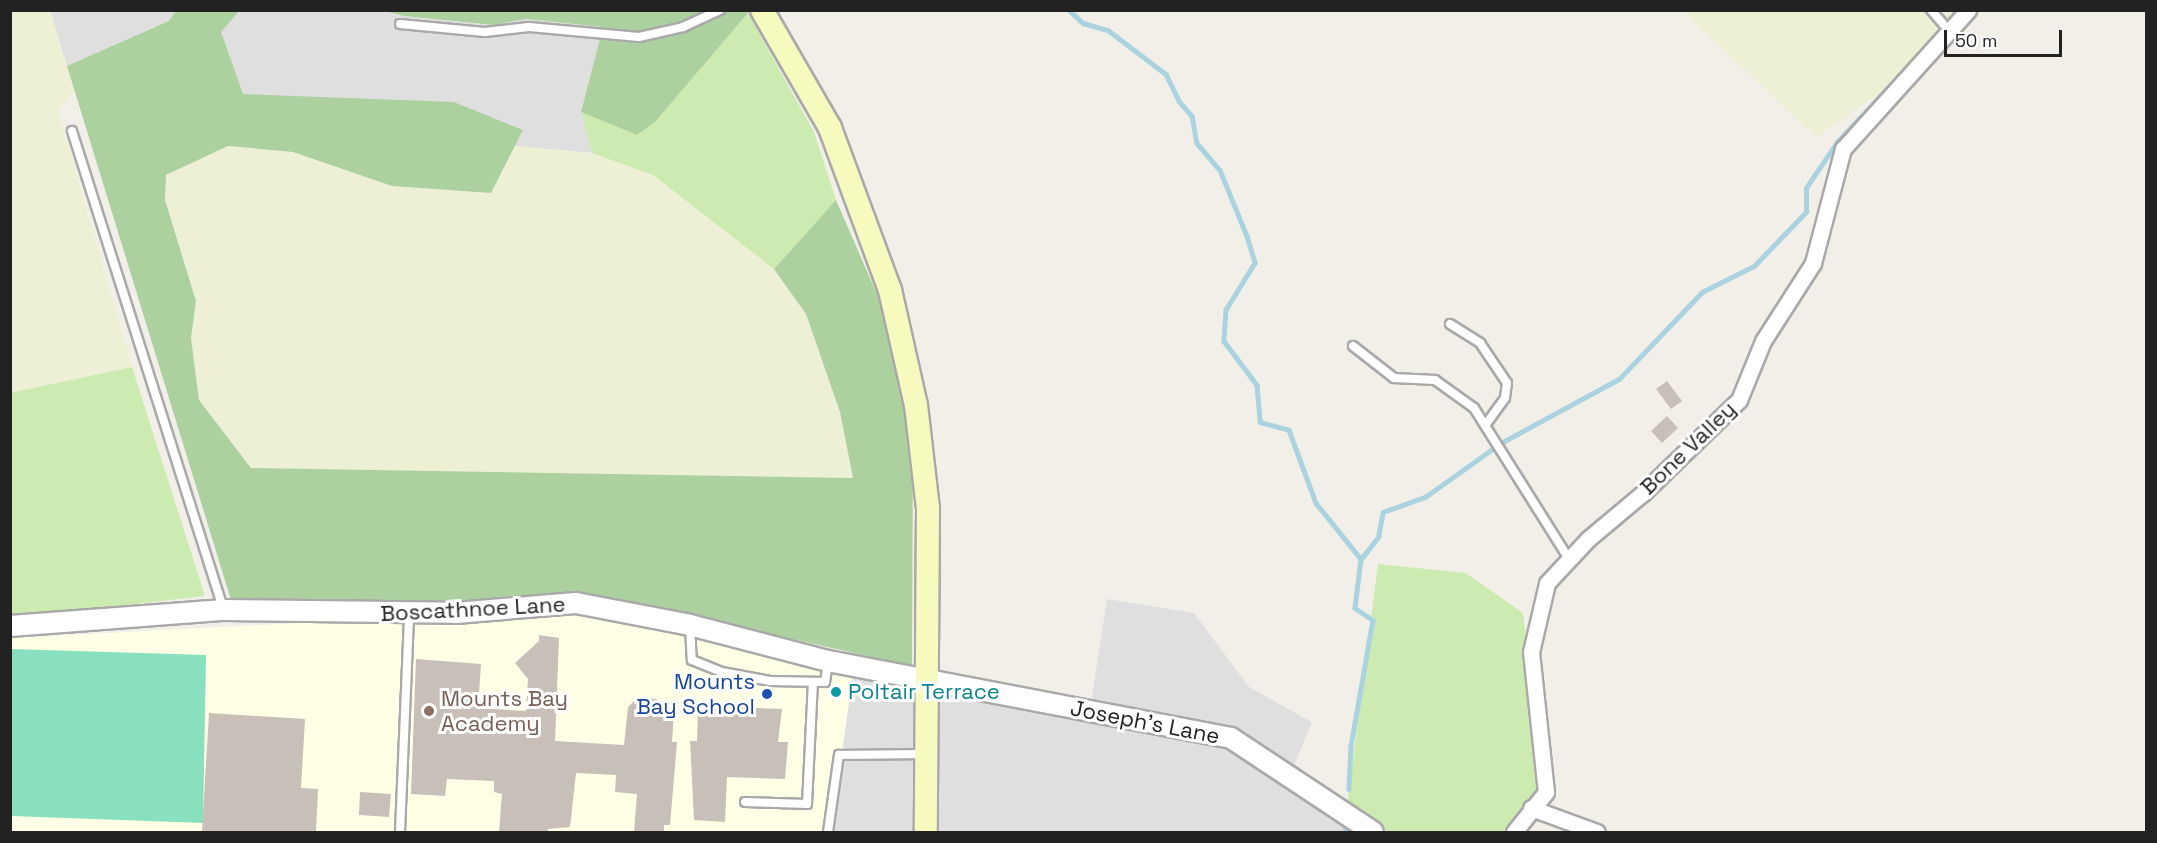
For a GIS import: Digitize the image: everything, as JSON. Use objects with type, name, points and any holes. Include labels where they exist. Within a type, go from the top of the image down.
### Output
[{"type":"main road","points":[[762,10],[830,128],[890,290],[916,405],[928,509],[927,832]]},
{"type":"street","name":"Bone Valley","points":[[1514,832],[1546,792],[1531,652],[1547,583],[1569,559],[1739,400],[1763,341],[1813,263],[1843,149],[1968,10]]},
{"type":"street","name":"Boscathnoe Lane","points":[[10,627],[224,610],[409,613],[576,603],[690,625],[828,661],[928,680]]},
{"type":"street","name":"Joseph's Lane","points":[[928,680],[1232,738],[1373,832]]},
{"type":"street","points":[[1531,808],[1597,832]]},
{"type":"lane","points":[[400,24],[485,32],[529,27],[639,37],[683,27],[720,10]]},
{"type":"lane","points":[[1932,10],[1949,31]]},
{"type":"lane","points":[[72,130],[224,610]]},
{"type":"lane","points":[[1450,324],[1480,343],[1507,383],[1505,398],[1486,424]]},
{"type":"lane","points":[[1353,346],[1394,378],[1422,377],[1447,385],[1474,408],[1569,559]]},
{"type":"lane","points":[[400,832],[409,613]]},
{"type":"lane","points":[[690,625],[692,660],[731,674],[770,681],[825,682],[828,661]]},
{"type":"lane","points":[[745,802],[807,804],[813,682]]},
{"type":"lane","points":[[828,832],[840,755],[927,754]]},
{"type":"shaded area","points":[[385,10],[404,16],[492,25],[525,19],[603,27],[581,112],[592,153],[515,146],[523,130],[243,94],[67,66],[50,11]]},
{"type":"shaded area","points":[[10,11],[50,11],[75,92],[58,109],[132,367],[11,393]]},
{"type":"shaded area","points":[[1683,11],[1977,11],[1961,37],[1816,137]]},
{"type":"shaded area","points":[[228,146],[293,152],[392,186],[491,193],[515,146],[592,153],[653,175],[774,269],[806,314],[840,412],[854,478],[251,468],[199,400],[191,338],[196,301],[165,200],[166,175]]},
{"type":"shaded area","points":[[1107,599],[1194,613],[1249,687],[1312,722],[1293,768],[1373,832],[831,832],[853,673],[1088,723]]},
{"type":"shaded area","name":"Mounts Bay Academy","points":[[514,612],[630,615],[853,673],[831,832],[11,832],[11,638]]},
{"type":"green space","points":[[746,10],[748,13],[655,122],[637,135],[581,112],[603,27],[526,19],[493,25],[404,16],[385,11]]},
{"type":"green space","points":[[176,11],[239,11],[221,32],[243,94],[454,102],[523,130],[491,193],[392,186],[293,152],[228,146],[166,175],[165,200],[196,301],[191,338],[199,400],[251,468],[853,478],[840,412],[806,314],[774,269],[836,200],[880,301],[913,441],[912,666],[677,613],[566,592],[436,605],[231,600],[67,66],[169,21]]},
{"type":"green space","points":[[748,13],[814,132],[836,200],[774,269],[653,175],[592,153],[581,112],[637,135],[655,122]]},
{"type":"green space","points":[[132,367],[205,596],[11,618],[10,393]]},
{"type":"green space","points":[[1378,564],[1466,573],[1523,613],[1546,792],[1514,832],[1390,832],[1346,814]]},
{"type":"green space","points":[[11,649],[206,655],[203,823],[11,816]]},
{"type":"building","points":[[1667,381],[1682,401],[1671,409],[1656,389]]},
{"type":"building","points":[[1667,416],[1678,428],[1662,443],[1651,431]]},
{"type":"building","points":[[539,635],[559,638],[555,741],[624,745],[628,707],[638,697],[656,699],[674,710],[672,742],[677,742],[670,825],[664,825],[664,831],[634,832],[637,794],[615,792],[616,775],[576,773],[570,827],[548,829],[548,832],[499,832],[502,794],[494,792],[494,781],[447,779],[445,796],[411,794],[416,659],[481,664],[478,708],[526,711],[528,679],[515,663],[539,641]]},
{"type":"building","points":[[736,707],[782,709],[778,742],[788,742],[785,779],[727,777],[725,822],[694,820],[690,741],[697,741],[698,710],[735,711]]},
{"type":"building","points":[[209,713],[305,719],[301,788],[318,789],[316,832],[202,832]]},
{"type":"building","points":[[360,792],[391,794],[389,817],[359,815]]},
{"type":"waterway","points":[[1069,10],[1083,23],[1108,30],[1166,74],[1179,101],[1192,116],[1197,143],[1220,170],[1247,236],[1255,263],[1226,310],[1224,341],[1257,385],[1260,422],[1289,430],[1316,503],[1361,559],[1355,608],[1373,620],[1351,746],[1349,789]]},
{"type":"waterway","points":[[1361,559],[1378,537],[1383,512],[1425,497],[1501,443],[1619,379],[1702,292],[1754,266],[1806,212],[1806,188],[1837,142],[1899,76]]},
{"type":"waterway","points":[[1346,820],[1346,832]]},
{"type":"place","name":"Poltair Terrace","points":[[836,692]]},
{"type":"place","name":"Mounts Bay School","points":[[767,694]]},
{"type":"place","name":"Mounts Bay Academy","points":[[429,711]]}]
